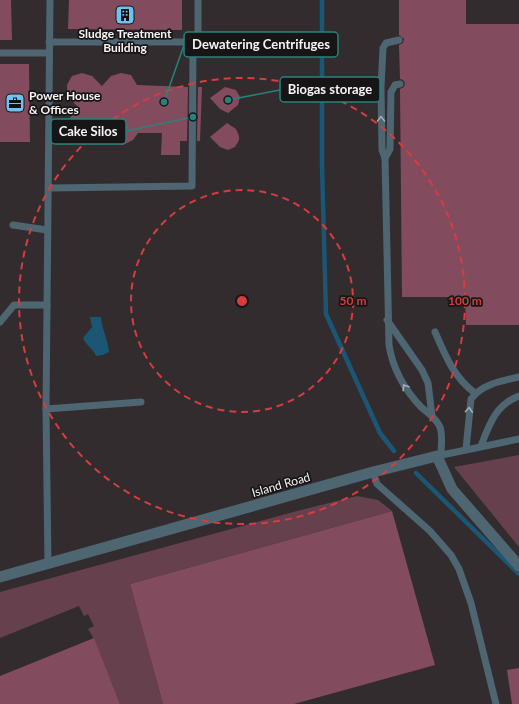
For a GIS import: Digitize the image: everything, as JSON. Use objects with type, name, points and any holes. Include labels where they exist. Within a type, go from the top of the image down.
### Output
[{"type":"street","name":"Island Road","points":[[0,577],[48,565],[373,472],[439,456]]},
{"type":"street","points":[[439,456],[452,489],[519,566]]},
{"type":"lane","points":[[48,565],[46,409],[47,230],[50,188],[50,0]]},
{"type":"lane","points":[[50,188],[192,186],[193,48],[198,34],[198,0]]},
{"type":"lane","points":[[399,40],[386,43],[383,48],[380,87],[382,150],[385,158],[387,320],[389,345],[395,369],[408,392],[432,416],[440,427],[441,433],[439,456],[466,449],[519,439]]},
{"type":"lane","points":[[49,42],[195,42]]},
{"type":"lane","points":[[0,53],[49,53]]},
{"type":"lane","points":[[385,158],[390,149],[391,92],[395,85],[400,84]]},
{"type":"lane","points":[[13,225],[47,230]]},
{"type":"lane","points":[[0,322],[14,305],[47,305]]},
{"type":"lane","points":[[387,320],[422,370],[428,383],[432,416]]},
{"type":"lane","points":[[435,332],[453,370],[475,393]]},
{"type":"lane","points":[[466,449],[469,406],[475,393],[487,386],[519,377]]},
{"type":"lane","points":[[481,446],[496,411],[503,404],[519,396]]},
{"type":"lane","points":[[46,409],[141,402]]},
{"type":"lane","points":[[373,472],[377,484],[430,531],[451,555],[459,569],[471,603],[496,704]]},
{"type":"shaded area","points":[[519,455],[519,547],[454,467]]},
{"type":"shaded area","points":[[357,496],[378,500],[392,511],[130,584],[163,704],[120,704],[94,639],[88,629],[94,626],[88,614],[84,616],[79,606],[0,638],[0,592]]},
{"type":"water","points":[[90,317],[101,317],[109,352],[103,355],[96,356],[83,338],[92,327]]},
{"type":"building","points":[[0,0],[11,0],[12,40],[0,40]]},
{"type":"building","name":"Sludge Treatment Building","points":[[69,0],[182,0],[182,30],[68,29]]},
{"type":"building","points":[[399,0],[466,0],[466,24],[519,24],[519,325],[466,325],[465,297],[402,297],[400,89],[404,87],[405,83],[400,79],[399,45],[403,43],[404,39],[399,35]]},
{"type":"building","name":"Power House & Offices","points":[[0,64],[29,64],[30,142],[0,142]]},
{"type":"building","points":[[82,73],[92,76],[102,86],[111,76],[121,73],[131,75],[137,85],[188,87],[187,141],[180,141],[180,155],[161,155],[162,133],[138,133],[133,140],[123,145],[112,143],[102,134],[90,143],[84,145],[73,142],[67,134],[66,123],[78,107],[67,96],[67,85],[72,76]]},
{"type":"building","points":[[198,87],[202,87],[200,141],[197,141]]},
{"type":"building","points":[[225,87],[236,90],[240,97],[238,105],[228,113],[220,109],[210,98]]},
{"type":"building","points":[[227,123],[236,129],[239,136],[239,140],[235,147],[228,150],[220,147],[210,137]]},
{"type":"building","points":[[392,511],[435,665],[294,704],[163,704],[130,584]]},
{"type":"building","points":[[94,638],[120,704],[0,704],[0,676]]},
{"type":"building","points":[[519,668],[519,704],[512,704],[507,670]]},
{"type":"waterway","points":[[322,0],[322,165],[326,314],[380,433],[394,451]]},
{"type":"waterway","points":[[416,473],[519,574]]},
{"type":"place","name":"Sludge Treatment Building","points":[[125,15]]},
{"type":"place","name":"Biogas storage","points":[[228,100]]},
{"type":"place","name":"Dewatering Centrifuges","points":[[164,102]]},
{"type":"place","name":"Power House & Offices","points":[[15,103]]},
{"type":"place","name":"Cake Silos","points":[[193,117]]}]
